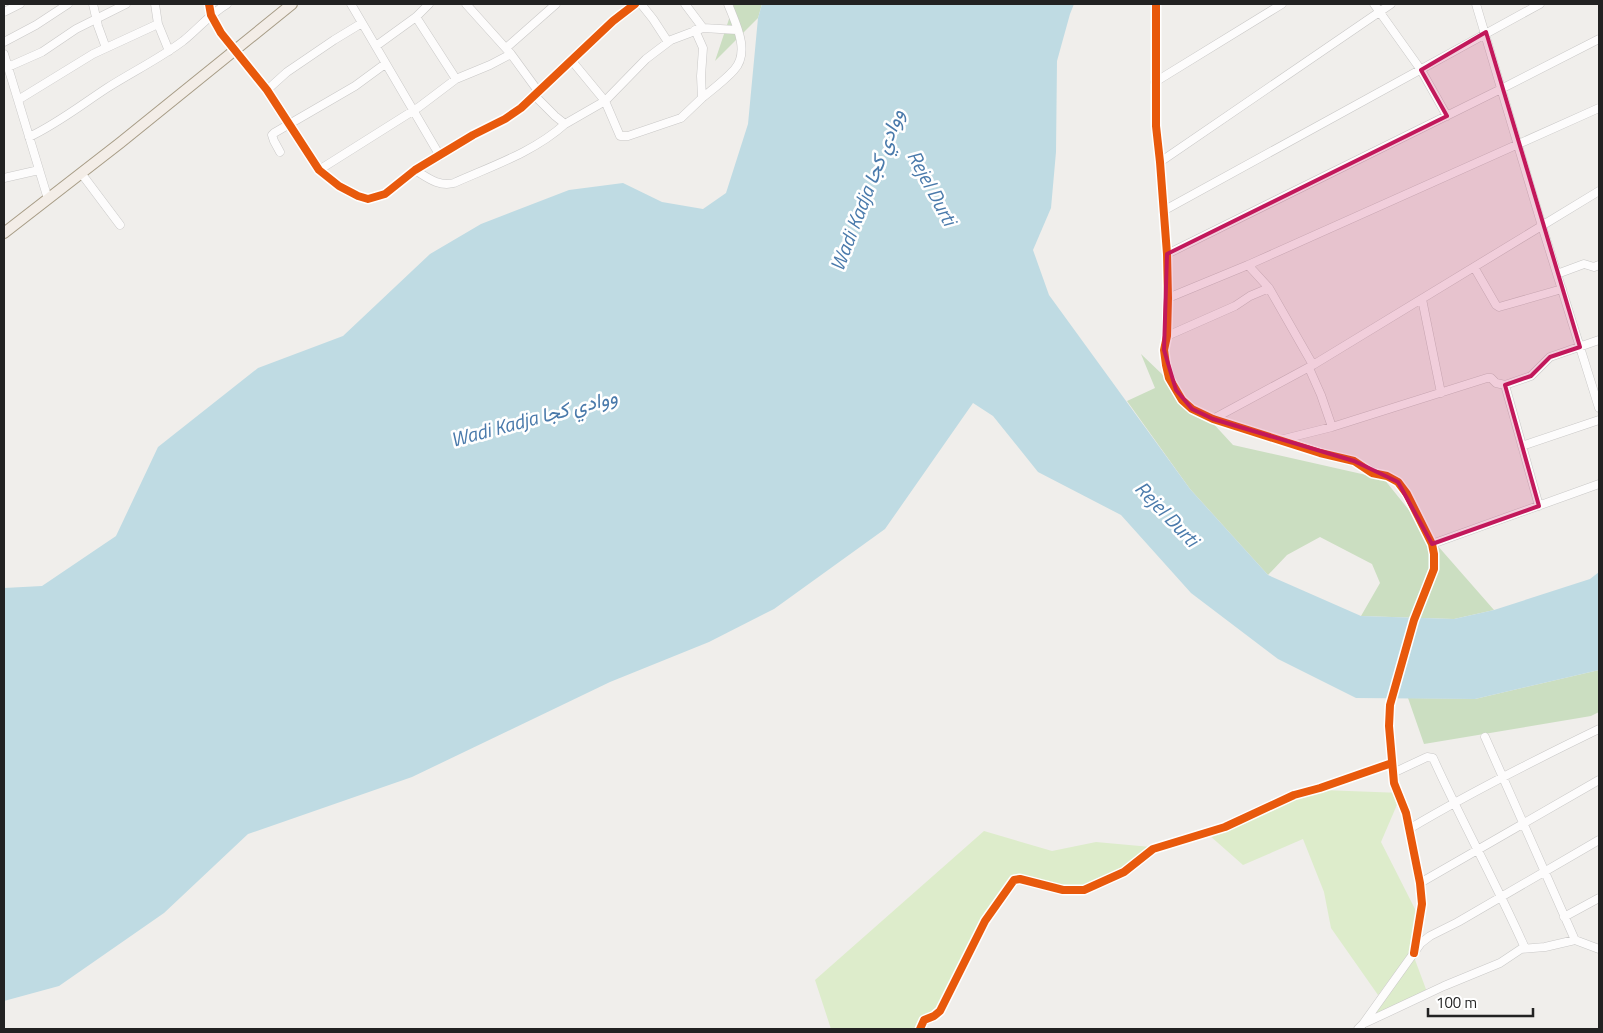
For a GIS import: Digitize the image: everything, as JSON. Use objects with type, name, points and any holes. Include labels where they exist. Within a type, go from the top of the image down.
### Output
[{"type":"main road","points":[[4,233],[292,4]]},
{"type":"street","points":[[4,12],[20,4]]},
{"type":"street","points":[[4,42],[36,25],[68,4]]},
{"type":"street","points":[[93,4],[106,48]]},
{"type":"street","points":[[8,67],[42,52],[76,29],[126,4]]},
{"type":"street","points":[[155,4],[158,24],[169,51]]},
{"type":"street","points":[[209,4],[211,14],[221,33],[267,90],[319,170],[348,192],[368,199],[385,194],[415,170],[521,108],[613,21],[635,4]]},
{"type":"street","points":[[29,137],[61,120],[107,88],[169,51],[195,31],[211,14],[227,4]]},
{"type":"street","points":[[351,4],[440,156]]},
{"type":"street","points":[[376,46],[416,17],[429,4]]},
{"type":"street","points":[[319,170],[413,110],[456,79],[508,51],[556,4]]},
{"type":"street","points":[[641,4],[668,42]]},
{"type":"street","points":[[685,4],[699,29],[703,48],[702,98]]},
{"type":"street","points":[[572,61],[605,100],[620,136],[623,137],[681,118],[735,69],[740,62],[742,54],[741,44],[728,4]]},
{"type":"street","points":[[1156,4],[1156,126],[1167,254],[1167,336],[1164,350],[1169,378],[1182,400],[1192,408],[1213,419],[1320,453],[1354,461],[1372,473],[1387,476],[1398,482],[1407,494],[1432,544],[1434,569],[1414,620],[1390,705],[1389,726],[1394,783],[1406,813],[1420,883],[1422,904],[1414,953]]},
{"type":"street","points":[[1155,82],[1282,4]]},
{"type":"street","points":[[1374,4],[1421,70],[1447,116]]},
{"type":"street","points":[[1160,162],[1390,4]]},
{"type":"street","points":[[1476,4],[1486,32],[1501,90],[1542,226],[1599,408]]},
{"type":"street","points":[[1163,212],[1421,70],[1486,32],[1540,4]]},
{"type":"street","points":[[471,5],[508,51],[536,93],[555,116],[565,124]]},
{"type":"street","points":[[416,17],[456,79]]},
{"type":"street","points":[[267,90],[287,72],[362,23]]},
{"type":"street","points":[[18,100],[93,54],[158,24]]},
{"type":"street","points":[[415,170],[435,183],[454,183],[518,155],[605,100],[618,89],[631,73],[668,42],[699,29],[737,30]]},
{"type":"street","points":[[1167,254],[1501,90],[1599,39]]},
{"type":"street","points":[[4,54],[48,199]]},
{"type":"street","points":[[280,152],[272,135],[355,86],[385,64]]},
{"type":"street","points":[[1168,298],[1248,265],[1599,108]]},
{"type":"street","points":[[4,178],[39,170]]},
{"type":"street","points":[[81,172],[120,224]]},
{"type":"street","points":[[1213,419],[1311,366],[1599,192]]},
{"type":"street","points":[[1557,274],[1584,264],[1594,267],[1599,266]]},
{"type":"street","points":[[1248,265],[1269,288],[1311,366],[1332,427]]},
{"type":"street","points":[[1474,267],[1499,307],[1562,290]]},
{"type":"street","points":[[1167,336],[1235,306],[1250,296],[1269,288]]},
{"type":"street","points":[[1422,299],[1441,393]]},
{"type":"street","points":[[1278,440],[1332,427],[1487,378],[1505,385],[1531,376],[1550,357],[1599,340]]},
{"type":"street","points":[[1505,385],[1538,506]]},
{"type":"street","points":[[1522,446],[1599,420]]},
{"type":"street","points":[[1432,544],[1599,484]]},
{"type":"street","points":[[1409,829],[1453,802],[1599,729]]},
{"type":"street","points":[[1485,737],[1575,940]]},
{"type":"street","points":[[1393,773],[1427,757],[1433,758],[1453,802],[1502,896],[1525,948]]},
{"type":"street","points":[[920,1029],[924,1020],[940,1011],[985,921],[1014,880],[1020,879],[1063,890],[1084,890],[1124,872],[1153,849],[1162,845],[1225,827],[1294,795],[1392,764]]},
{"type":"street","points":[[1420,883],[1599,780]]},
{"type":"street","points":[[1360,1027],[1421,943],[1430,936],[1458,922],[1599,840]]},
{"type":"street","points":[[1564,917],[1599,898]]},
{"type":"street","points":[[1360,1027],[1444,986],[1500,964],[1516,951],[1525,948],[1575,940],[1599,949]]},
{"type":"highlighted area","points":[[1486,32],[1580,347],[1550,357],[1531,376],[1505,385],[1539,506],[1432,544],[1398,482],[1354,461],[1213,419],[1192,409],[1176,390],[1164,350],[1167,254],[1447,116],[1421,70]]},
{"type":"green space","points":[[734,4],[762,4],[758,18],[715,61]]},
{"type":"green space","points":[[1141,354],[1210,420],[1233,445],[1384,479],[1437,545],[1494,610],[1454,619],[1361,616],[1380,583],[1372,564],[1320,537],[1287,555],[1268,575],[1190,489],[1127,401],[1155,388]]},
{"type":"green space","points":[[1599,670],[1599,712],[1591,716],[1424,744],[1408,698],[1475,699]]},
{"type":"green space","points":[[1322,790],[1402,793],[1381,842],[1417,913],[1411,951],[1378,995],[1331,928],[1324,892],[1303,839],[1243,865],[1209,835],[1290,799]]},
{"type":"green space","points":[[984,831],[1052,851],[1096,842],[1151,847],[1109,877],[1085,887],[1061,889],[1020,877],[1010,883],[939,1010],[918,1029],[831,1029],[815,980]]},
{"type":"green space","points":[[1414,957],[1427,992],[1371,1017]]},
{"type":"water","points":[[762,4],[1074,4],[1057,61],[1056,152],[1051,208],[1033,250],[1049,295],[1190,489],[1268,575],[1361,616],[1454,619],[1494,610],[1590,579],[1599,572],[1599,670],[1475,699],[1356,698],[1278,659],[1191,593],[1121,515],[1038,472],[993,416],[973,403],[885,529],[774,609],[709,642],[610,682],[412,777],[248,834],[164,913],[59,986],[4,1001],[4,588],[42,586],[116,536],[158,447],[258,368],[343,336],[430,254],[481,224],[569,190],[623,183],[662,202],[703,209],[726,193],[748,124],[758,18]]},
{"type":"cycle path","points":[[209,4],[211,15],[221,33],[267,90],[319,170],[339,186],[368,199],[385,194],[415,170],[521,108],[613,21],[635,4]]},
{"type":"cycle path","points":[[1156,4],[1156,126],[1167,254],[1167,336],[1164,350],[1169,378],[1182,400],[1192,409],[1213,419],[1320,453],[1354,461],[1372,473],[1387,476],[1398,482],[1407,494],[1432,544],[1434,569],[1414,620],[1390,705],[1389,726],[1394,783],[1406,813],[1420,883],[1422,904],[1414,953]]},
{"type":"cycle path","points":[[920,1029],[924,1020],[940,1011],[985,921],[1014,880],[1020,879],[1063,890],[1084,890],[1124,872],[1153,849],[1225,827],[1294,795],[1392,763]]},
{"type":"water label","name":"Rejel Durti","points":[[932,188]]},
{"type":"water label","name":"Wadi Kadja ووادي كجا","points":[[867,190]]},
{"type":"water label","name":"Wadi Kadja ووادي كجا","points":[[534,418]]},
{"type":"water label","name":"Rejel Durti","points":[[1167,514]]}]
